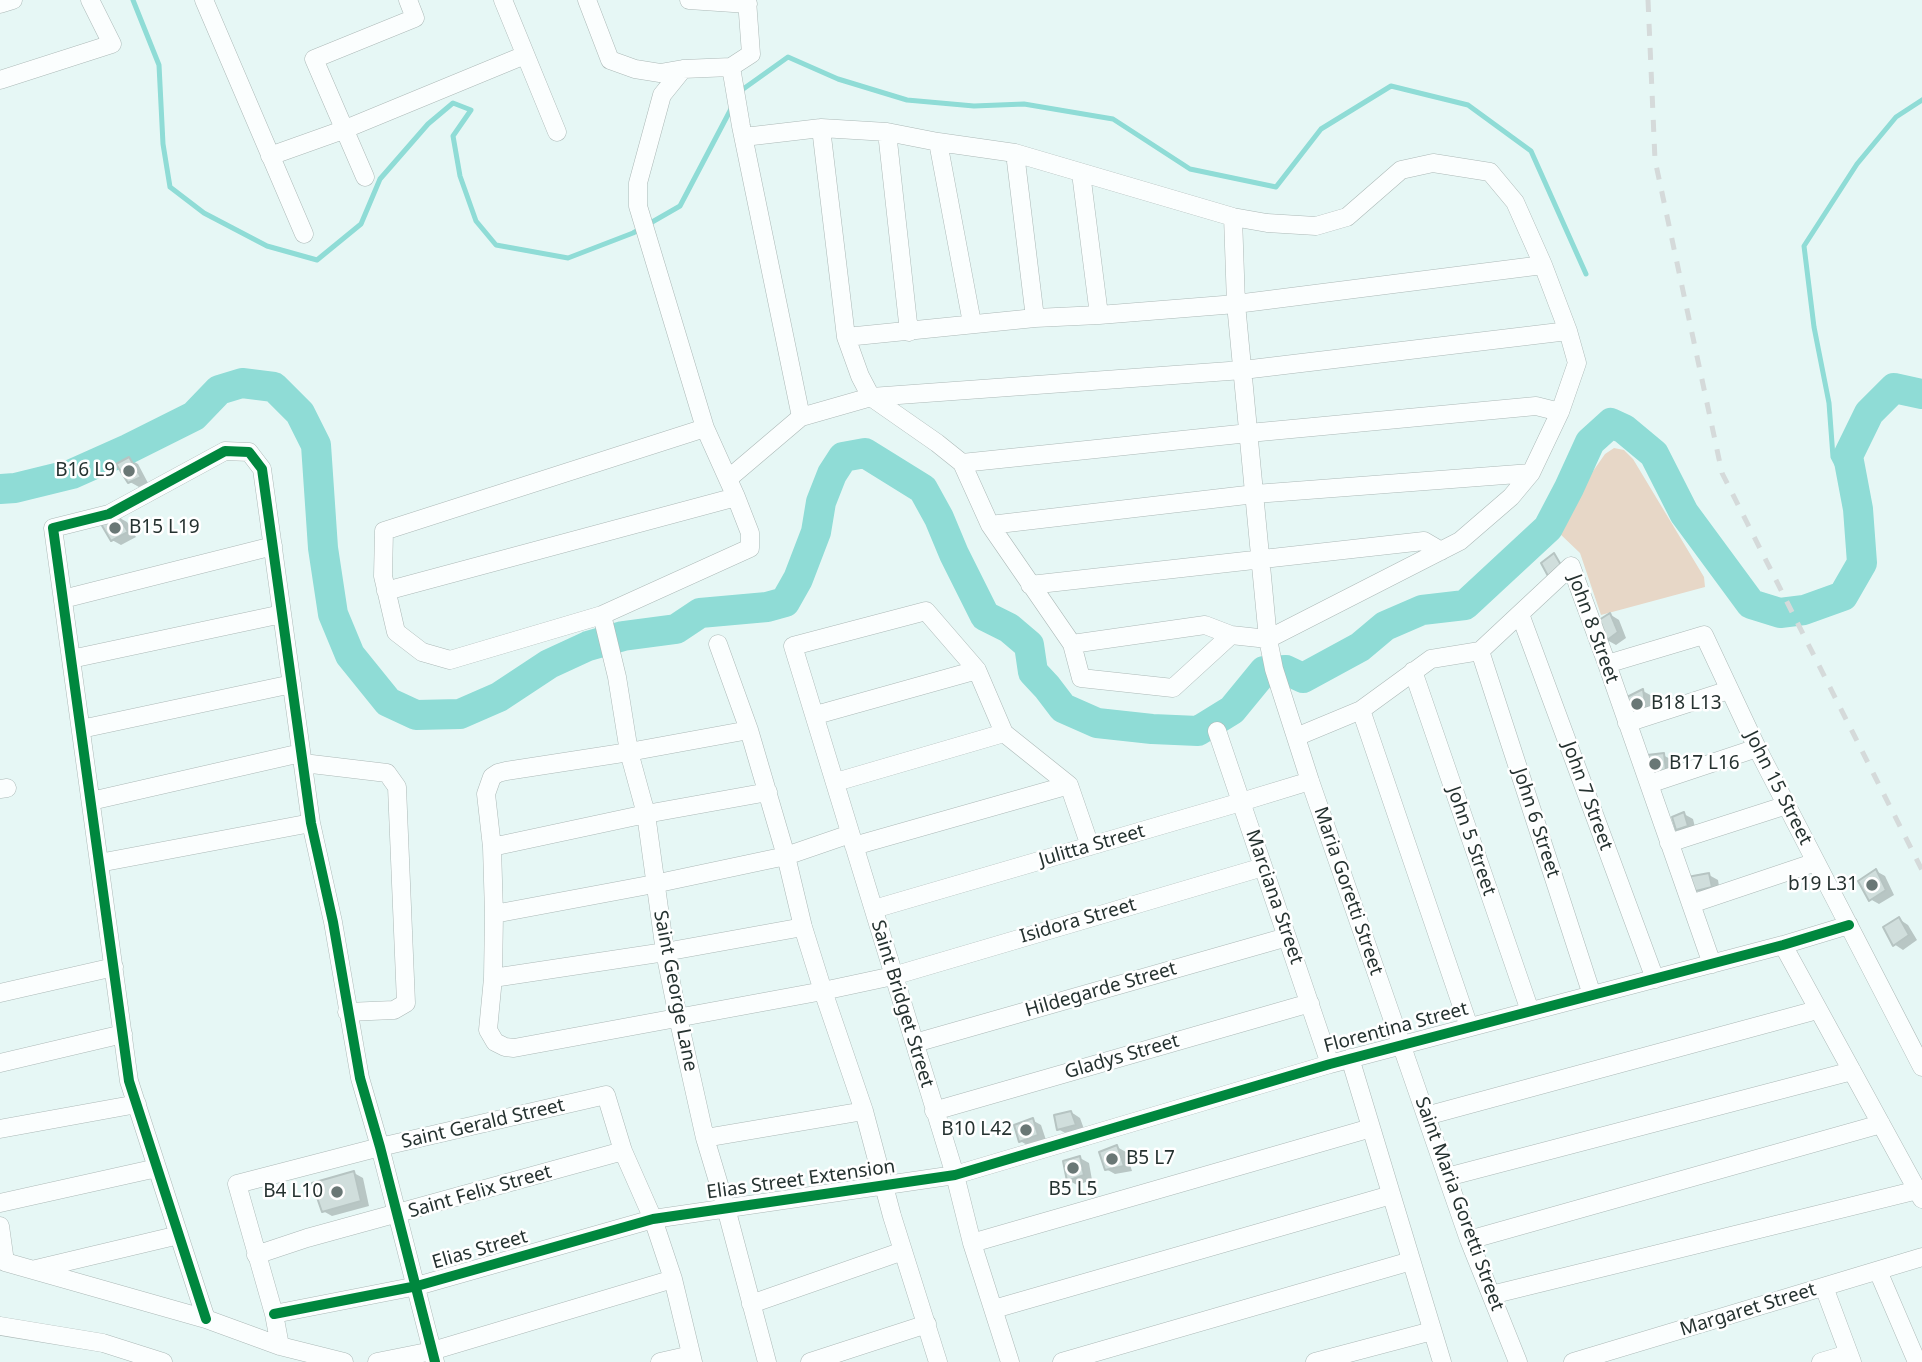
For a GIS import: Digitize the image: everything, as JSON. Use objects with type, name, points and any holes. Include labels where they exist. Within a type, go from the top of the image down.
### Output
[{"type":"street","points":[[0,4],[13,0]]},
{"type":"street","points":[[0,80],[111,44],[90,0]]},
{"type":"street","points":[[204,0],[304,234]]},
{"type":"street","points":[[365,177],[314,59],[415,18],[408,0]]},
{"type":"street","points":[[503,0],[557,132]]},
{"type":"street","points":[[587,0],[610,60],[635,69],[660,73],[731,67],[751,54],[748,2],[689,0]]},
{"type":"street","points":[[271,156],[343,130],[525,55]]},
{"type":"street","points":[[731,67],[802,417]]},
{"type":"street","points":[[683,69],[662,94],[638,183],[638,205],[705,428],[750,533],[750,548],[604,619],[450,660],[422,652],[396,632],[383,576],[384,531],[705,428]]},
{"type":"street","points":[[744,137],[821,128],[887,132],[1015,153],[1233,217],[1267,223],[1316,226],[1347,217],[1401,170],[1433,163],[1490,172],[1515,202],[1543,265],[1577,363],[1560,412],[1531,472],[1511,497],[1460,541],[1268,639],[1231,635],[1205,625],[1072,644]]},
{"type":"street","points":[[821,128],[846,337],[860,376],[872,397],[962,463],[990,525],[1072,644],[1081,678],[1173,688],[1231,635]]},
{"type":"street","points":[[887,132],[908,332]]},
{"type":"street","points":[[938,142],[972,323]]},
{"type":"street","points":[[1015,153],[1035,318]]},
{"type":"street","points":[[1081,173],[1099,316]]},
{"type":"street","name":"Maria Goretti Street","points":[[1233,217],[1236,304],[1268,639],[1283,699],[1402,1045]]},
{"type":"street","points":[[846,337],[972,323],[1099,316],[1236,304],[1543,265]]},
{"type":"street","points":[[728,479],[802,417],[872,397],[1243,370],[1568,331]]},
{"type":"street","points":[[962,463],[1536,406],[1560,412]]},
{"type":"street","points":[[206,1319],[130,1081],[53,528],[109,514],[225,451],[249,452],[262,469],[311,823],[333,922],[347,1012],[360,1079],[434,1356]]},
{"type":"street","points":[[990,525],[1255,494],[1531,472]]},
{"type":"street","points":[[386,591],[736,497]]},
{"type":"street","points":[[1030,585],[1424,541],[1441,551]]},
{"type":"street","points":[[63,599],[273,546]]},
{"type":"street","name":"John 8 Street","points":[[1479,651],[1570,566],[1712,964]]},
{"type":"street","name":"Saint Bridget Street","points":[[977,670],[926,611],[793,646],[1010,1362]]},
{"type":"street","points":[[71,659],[282,614]]},
{"type":"street","name":"John 7 Street","points":[[1520,614],[1655,979]]},
{"type":"street","name":"Saint George Lane","points":[[604,619],[629,752],[646,814],[654,884],[678,1017],[705,1138],[767,1362]]},
{"type":"street","name":"John 15 Street","points":[[1607,664],[1704,635],[1757,748],[1922,1067]]},
{"type":"street","points":[[718,644],[768,792],[822,991],[864,1111],[903,1251],[938,1362]]},
{"type":"street","points":[[1296,737],[1361,710],[1430,659],[1479,651]]},
{"type":"street","name":"John 6 Street","points":[[1479,651],[1592,995]]},
{"type":"street","points":[[816,715],[977,670],[1004,733],[1069,785],[1090,846]]},
{"type":"street","name":"John 5 Street","points":[[1413,671],[1530,1011]]},
{"type":"street","points":[[80,729],[292,684]]},
{"type":"street","points":[[1627,723],[1729,690]]},
{"type":"street","points":[[1361,710],[1469,1027]]},
{"type":"street","points":[[749,730],[506,771],[492,777],[486,794],[492,847],[493,978],[665,952],[803,927]]},
{"type":"street","name":"Marciana Street","points":[[1217,731],[1331,1064]]},
{"type":"street","points":[[836,782],[1004,733]]},
{"type":"street","points":[[1649,784],[1757,748]]},
{"type":"street","points":[[91,801],[302,758],[387,773],[397,787],[406,1003],[394,1010],[347,1012]]},
{"type":"street","name":"Julitta Street","points":[[874,909],[1310,780]]},
{"type":"street","points":[[494,914],[786,856],[1069,785]]},
{"type":"street","points":[[492,847],[646,814],[768,792]]},
{"type":"street","points":[[1670,843],[1787,805]]},
{"type":"street","points":[[99,863],[311,823]]},
{"type":"street","points":[[1691,904],[1816,862]]},
{"type":"street","name":"Isidora Street","points":[[493,978],[488,1030],[495,1042],[514,1048],[893,976],[1263,867]]},
{"type":"street","name":"Florentina Street","points":[[955,1175],[1350,1058],[1712,964],[1849,925]]},
{"type":"street","name":"Hildegarde Street","points":[[915,1043],[1287,937]]},
{"type":"street","points":[[1490,1295],[1921,1193],[1783,945]]},
{"type":"street","points":[[0,993],[114,967]]},
{"type":"street","name":"Gladys Street","points":[[934,1111],[1310,1003]]},
{"type":"street","points":[[1426,1116],[1817,1010]]},
{"type":"street","points":[[0,1063],[123,1034]]},
{"type":"street","name":"Saint Maria Goretti Street","points":[[1402,1045],[1469,1240],[1518,1362]]},
{"type":"street","points":[[1350,1058],[1442,1362]]},
{"type":"street","points":[[1447,1177],[1852,1071]]},
{"type":"street","name":"Saint Gerald Street","points":[[256,1255],[237,1184],[380,1147],[606,1095],[623,1151]]},
{"type":"street","points":[[0,1129],[137,1104]]},
{"type":"street","points":[[705,1138],[864,1111]]},
{"type":"street","points":[[1469,1240],[1881,1124]]},
{"type":"street","points":[[972,1243],[1371,1128]]},
{"type":"street","points":[[623,1151],[653,1219],[673,1279],[692,1358],[660,1362]]},
{"type":"street","name":"Saint Felix Street","points":[[256,1255],[307,1238],[623,1151]]},
{"type":"street","points":[[0,1203],[157,1168]]},
{"type":"street","name":"Elias Street Extension","points":[[653,1219],[955,1175]]},
{"type":"street","points":[[994,1309],[1391,1195]]},
{"type":"street","name":"Elias Street","points":[[274,1314],[416,1286],[653,1219]]},
{"type":"street","points":[[0,1226],[5,1262],[206,1319],[280,1346],[344,1362]]},
{"type":"street","points":[[32,1270],[179,1235]]},
{"type":"street","points":[[751,1304],[903,1251]]},
{"type":"street","points":[[256,1255],[274,1314],[280,1346]]},
{"type":"street","name":"Margaret Street","points":[[1573,1362],[1922,1257]]},
{"type":"street","points":[[1062,1362],[1411,1261]]},
{"type":"street","points":[[1878,1271],[1917,1362]]},
{"type":"street","points":[[377,1362],[434,1356],[673,1279]]},
{"type":"street","points":[[1821,1362],[1850,1358],[1824,1287]]},
{"type":"street","points":[[810,1362],[927,1324]]},
{"type":"street","points":[[0,1326],[103,1343],[163,1362]]},
{"type":"street","points":[[1315,1362],[1432,1331]]},
{"type":"shaded area","points":[[1614,448],[1624,450],[1633,459],[1704,577],[1705,587],[1601,615],[1580,553],[1558,532],[1566,510],[1605,454]]},
{"type":"building","name":"B16 L9","points":[[129,457],[141,477],[128,483],[116,464]]},
{"type":"building","name":"B15 L19","points":[[118,515],[128,532],[111,541],[101,524]]},
{"type":"building","points":[[1554,553],[1561,565],[1548,576],[1541,563]]},
{"type":"building","points":[[1610,613],[1618,632],[1606,641],[1599,620]]},
{"type":"building","name":"B18 L13","points":[[1643,689],[1646,710],[1632,714],[1627,697]]},
{"type":"building","name":"B17 L16","points":[[1664,753],[1666,771],[1653,774],[1639,756]]},
{"type":"building","points":[[1684,812],[1688,826],[1676,830],[1672,817]]},
{"type":"building","name":"b19 L31","points":[[1876,869],[1886,890],[1869,901],[1858,881]]},
{"type":"building","points":[[1709,873],[1712,887],[1696,891],[1682,878]]},
{"type":"building","points":[[1899,917],[1909,935],[1893,946],[1883,927]]},
{"type":"building","points":[[1071,1111],[1076,1125],[1057,1130],[1054,1115]]},
{"type":"building","name":"B10 L42","points":[[1033,1118],[1038,1135],[1019,1142],[1014,1125]]},
{"type":"building","name":"B5 L7","points":[[1117,1145],[1124,1166],[1105,1170],[1099,1152]]},
{"type":"building","name":"B5 L5","points":[[1080,1156],[1084,1175],[1067,1181],[1063,1161]]},
{"type":"building","name":"B4 L10","points":[[354,1171],[361,1201],[322,1212],[312,1183]]},
{"type":"waterway","points":[[133,0],[159,65],[163,144],[170,187],[204,213],[267,246],[317,260],[361,224],[380,179],[428,124],[453,103],[471,110],[453,136],[460,176],[476,221],[496,245],[568,258],[633,233],[680,206],[732,107]]},
{"type":"waterway","points":[[739,92],[788,57],[838,79],[907,100],[974,106],[1024,104],[1113,119],[1190,169],[1276,187],[1321,129],[1391,86],[1468,105],[1531,151],[1586,274]]},
{"type":"waterway","points":[[1857,503],[1833,457],[1829,403],[1814,327],[1804,246],[1857,164],[1896,117],[1922,100]]},
{"type":"waterway","points":[[0,489],[72,474],[128,449],[194,416],[219,390],[242,383],[274,387],[300,413],[316,445],[323,548],[333,614],[350,655],[388,702],[416,715],[460,714],[499,697],[549,664],[588,646],[623,636],[676,629],[700,613],[767,607],[785,602],[798,579],[816,532],[821,502],[832,474],[843,457],[865,453],[923,489],[985,616],[1009,628],[1029,645],[1033,672],[1063,708],[1097,723],[1198,731],[1232,710],[1264,671],[1286,670],[1303,678],[1360,647],[1385,626],[1422,610],[1465,605],[1548,528],[1590,442],[1611,423],[1624,429],[1654,454],[1684,513],[1751,604],[1780,613],[1804,610],[1843,596],[1862,563],[1858,509],[1848,456],[1869,413],[1894,388],[1922,394]]},
{"type":"railway","points":[[1648,0],[1655,160],[1722,473],[1922,870]]},
{"type":"cycle path","points":[[206,1319],[129,1081],[53,528],[109,514],[225,451],[249,452],[262,469],[311,823],[333,922],[360,1078],[435,1362]]},
{"type":"cycle path","points":[[274,1314],[417,1286],[653,1219],[955,1175],[1330,1064],[1783,945],[1849,925]]},
{"type":"place","name":"B16 L9","points":[[129,471]]},
{"type":"place","name":"B15 L19","points":[[115,528]]},
{"type":"place","name":"B18 L13","points":[[1637,704]]},
{"type":"place","name":"B17 L16","points":[[1655,764]]},
{"type":"place","name":"b19 L31","points":[[1872,885]]},
{"type":"place","name":"B10 L42","points":[[1026,1130]]},
{"type":"place","name":"B5 L7","points":[[1112,1159]]},
{"type":"place","name":"B5 L5","points":[[1073,1168]]},
{"type":"place","name":"B4 L10","points":[[337,1192]]}]
